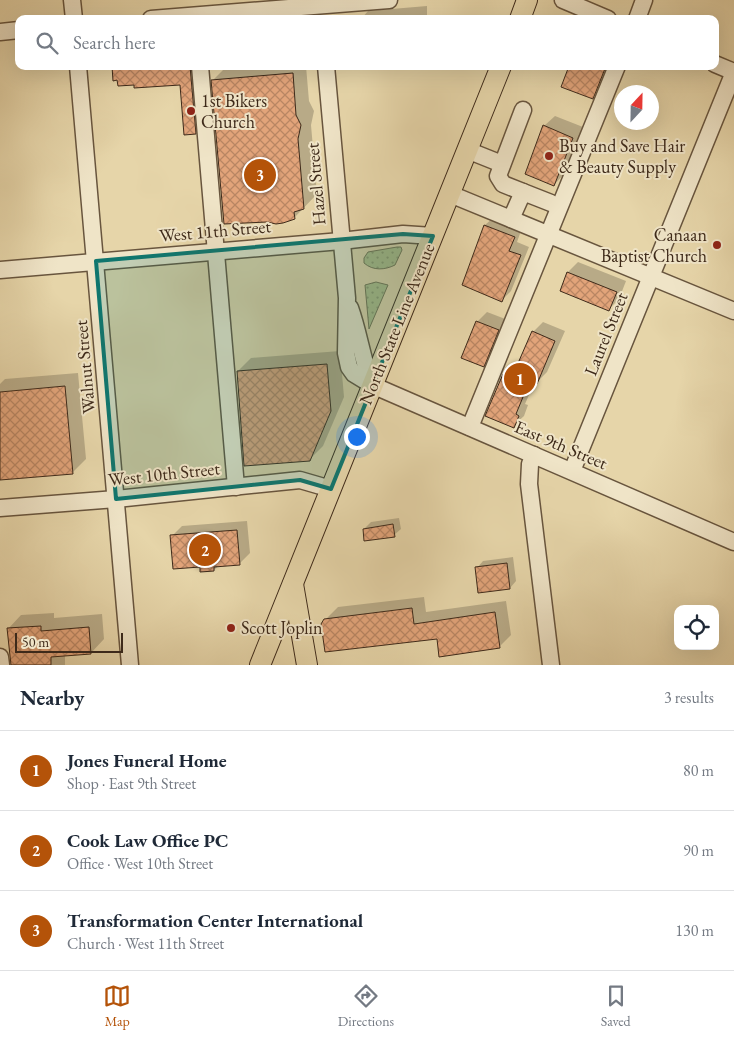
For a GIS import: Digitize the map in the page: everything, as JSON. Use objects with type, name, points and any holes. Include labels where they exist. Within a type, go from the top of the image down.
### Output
[{"type":"main road","points":[[521,15],[527,0]]},
{"type":"main road","name":"North State Line Avenue","points":[[260,665],[499,70]]},
{"type":"main road","points":[[293,584],[307,665]]},
{"type":"street","points":[[72,0],[74,15]]},
{"type":"street","points":[[174,15],[195,11],[321,8],[389,0]]},
{"type":"street","points":[[563,0],[599,15]]},
{"type":"street","points":[[638,15],[644,0]]},
{"type":"street","points":[[0,32],[15,30]]},
{"type":"street","points":[[719,66],[734,72]]},
{"type":"street","name":"Walnut Street","points":[[78,70],[130,665]]},
{"type":"street","points":[[200,70],[236,487]]},
{"type":"street","name":"Hazel Street","points":[[326,70],[347,298],[346,353],[348,366],[357,377],[372,385]]},
{"type":"street","points":[[470,427],[616,70]]},
{"type":"street","name":"Laurel Street","points":[[572,471],[734,72]]},
{"type":"street","points":[[523,110],[498,176],[503,184],[551,203]]},
{"type":"street","points":[[468,150],[502,164]]},
{"type":"street","points":[[511,220],[523,192]]},
{"type":"street","points":[[450,194],[734,311]]},
{"type":"street","name":"West 11th Street","points":[[0,270],[403,234],[433,236]]},
{"type":"street","name":"East 9th Street","points":[[372,385],[734,542]]},
{"type":"street","points":[[534,455],[530,464],[529,484],[551,665]]},
{"type":"street","name":"West 10th Street","points":[[0,508],[116,499],[300,480],[331,489]]},
{"type":"street","points":[[0,657],[1,665]]},
{"type":"highlighted area","points":[[403,234],[433,236],[331,489],[300,480],[116,499],[96,261]]},
{"type":"green space","points":[[401,247],[402,250],[395,265],[379,269],[364,263],[364,258],[368,252]]},
{"type":"green space","points":[[376,282],[388,285],[369,329],[365,285]]},
{"type":"building","name":"1st Bikers Church","points":[[112,70],[190,70],[196,134],[184,135],[180,85],[134,88],[134,85],[118,86],[117,80],[113,81]]},
{"type":"building","points":[[567,70],[604,70],[593,99],[561,87]]},
{"type":"building","points":[[293,73],[296,115],[301,125],[298,139],[304,209],[294,212],[295,219],[283,223],[224,224],[211,80]]},
{"type":"building","name":"Buy and Save Hair & Beauty Supply","points":[[543,125],[573,138],[554,186],[525,174]]},
{"type":"building","points":[[484,225],[515,237],[509,251],[521,255],[502,302],[462,285]]},
{"type":"building","points":[[567,272],[617,292],[609,311],[560,291]]},
{"type":"building","points":[[476,321],[499,330],[484,367],[461,358]]},
{"type":"building","points":[[532,331],[555,341],[537,384],[530,380],[516,414],[519,416],[514,428],[485,416],[503,374],[512,377]]},
{"type":"building","points":[[327,364],[331,411],[310,461],[244,466],[237,371]]},
{"type":"building","points":[[65,386],[73,474],[0,480],[0,392]]},
{"type":"building","points":[[393,524],[395,537],[364,541],[363,529]]},
{"type":"building","points":[[237,530],[240,565],[214,567],[214,571],[200,572],[200,567],[173,569],[170,535]]},
{"type":"building","points":[[507,563],[510,589],[478,593],[475,567]]},
{"type":"building","points":[[412,608],[414,624],[495,612],[500,648],[439,657],[437,639],[325,652],[321,624],[324,619]]},
{"type":"building","points":[[41,626],[41,631],[89,627],[91,654],[51,657],[51,665],[11,665],[7,628]]},
{"type":"place","name":"1st Bikers Church","points":[[191,111]]},
{"type":"place","name":"Buy and Save Hair & Beauty Supply","points":[[549,156]]},
{"type":"place","name":"Transformation Center International","points":[[260,175]]},
{"type":"place","name":"Canaan Baptist Church","points":[[717,245]]},
{"type":"place","name":"Jones Funeral Home","points":[[520,379]]},
{"type":"place","name":"Cook Law Office PC","points":[[205,550]]},
{"type":"place","name":"Scott Joplin","points":[[231,628]]}]
